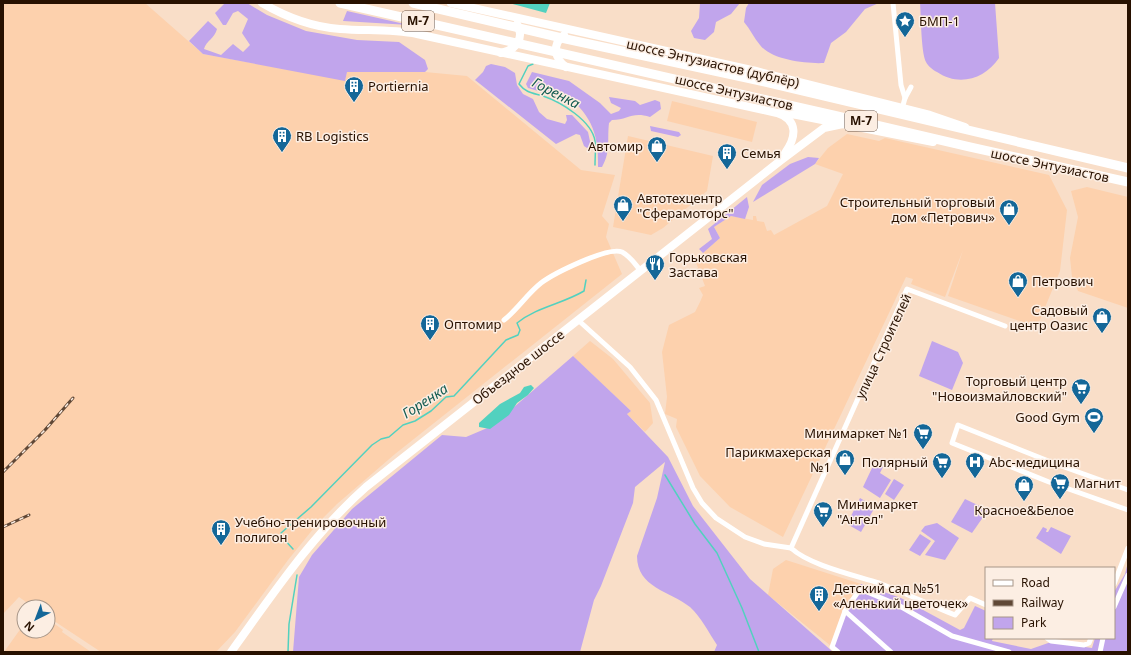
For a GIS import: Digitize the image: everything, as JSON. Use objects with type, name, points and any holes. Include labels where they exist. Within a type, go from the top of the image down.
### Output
[{"type":"highway","name":"шоссе Энтузиастов","points":[[340,3],[833,114],[970,148],[1128,182]]},
{"type":"highway","name":"шоссе Энтузиастов","points":[[413,3],[498,24],[756,80],[1128,168]]},
{"type":"main road","points":[[262,3],[286,16],[322,27],[403,32],[777,113],[970,148]]},
{"type":"main road","name":"шоссе Энтузиастов (дублёр)","points":[[451,3],[756,71],[950,121],[964,125],[972,132]]},
{"type":"main road","points":[[500,53],[513,48],[520,38],[518,25],[508,16]]},
{"type":"main road","points":[[567,68],[558,59],[556,46],[563,35],[574,31]]},
{"type":"main road","points":[[777,113],[784,116],[790,122],[794,133],[791,144],[780,160]]},
{"type":"main road","name":"Объездное шоссе","points":[[231,652],[318,534],[366,487],[780,160],[824,128],[843,124]]},
{"type":"street","points":[[893,3],[901,85],[904,98]]},
{"type":"street","points":[[902,109],[904,98],[911,87]]},
{"type":"street","points":[[504,320],[516,311],[539,284],[553,275],[604,253],[621,251],[627,255],[640,270]]},
{"type":"street","name":"улица Строителей","points":[[790,548],[835,453],[907,289],[1005,326]]},
{"type":"street","points":[[578,320],[630,368],[656,400],[693,488],[702,503],[716,518],[744,537],[764,544],[790,548],[796,553],[813,561],[880,584],[956,615],[970,598],[985,605]]},
{"type":"street","points":[[1128,490],[1056,464],[958,425],[952,443],[1049,482],[1128,510]]},
{"type":"street","points":[[1115,581],[1128,548]]},
{"type":"street","points":[[1115,605],[1128,575]]},
{"type":"street","points":[[838,652],[832,647],[845,611],[860,589],[898,605],[952,636],[1009,652]]},
{"type":"street","points":[[845,611],[891,652]]},
{"type":"street","points":[[1048,639],[1051,641],[1084,645],[1089,643],[1091,639]]},
{"type":"street","points":[[1100,652],[1103,639]]},
{"type":"shaded area","points":[[3,3],[145,3],[203,54],[345,80],[347,72],[425,72],[467,76],[581,170],[615,175],[602,216],[609,224],[606,237],[622,274],[395,454],[337,504],[318,523],[288,560],[235,632],[216,652],[101,652],[56,622],[56,599],[22,599],[19,597],[3,614]]},
{"type":"shaded area","points":[[672,101],[757,122],[752,142],[667,121]]},
{"type":"shaded area","points":[[847,134],[879,141],[885,138],[1049,175],[1067,210],[1060,271],[1037,327],[948,296],[963,250],[945,297],[911,284],[913,279],[906,277],[783,537],[730,507],[700,476],[676,427],[677,419],[665,414],[667,397],[662,352],[669,325],[695,312],[703,295],[699,288],[705,286],[695,260],[720,238],[714,227],[731,216],[753,220],[753,216],[756,216],[757,221],[764,222],[767,231],[771,230],[774,235],[827,206],[843,174],[815,164],[828,148]]},
{"type":"shaded area","points":[[628,136],[713,156],[707,191],[663,228],[651,235],[613,227]]},
{"type":"shaded area","points":[[1087,187],[1128,197],[1128,308],[1078,291],[1072,277],[1070,258],[1078,217],[1071,191]]},
{"type":"shaded area","points":[[590,341],[613,359],[650,403],[653,423],[645,432],[627,414],[631,411],[573,356]]},
{"type":"shaded area","points":[[786,560],[861,584],[850,599],[831,646],[768,595],[773,569]]},
{"type":"shaded area","points":[[56,625],[63,630],[62,632],[91,652],[4,652],[16,635],[16,639],[56,639]]},
{"type":"green space","points":[[225,3],[247,3],[267,15],[306,31],[357,40],[399,42],[425,60],[428,69],[425,72],[347,72],[345,81],[203,54],[189,41],[208,21],[217,29],[204,49],[221,55],[233,44],[243,52],[250,45],[242,33],[248,19],[238,11],[233,13],[226,25],[223,25],[215,13]]},
{"type":"green space","points":[[700,3],[740,3],[731,14],[716,22],[714,32],[705,40],[694,38],[691,31],[699,18]]},
{"type":"green space","points":[[749,3],[879,3],[865,9],[846,32],[831,43],[824,63],[817,63],[799,62],[781,58],[765,50],[744,22],[746,8]]},
{"type":"green space","points":[[920,3],[995,3],[999,58],[979,76],[963,80],[945,77],[934,70],[929,66],[924,57]]},
{"type":"green space","points":[[347,11],[409,25],[343,21]]},
{"type":"green space","points":[[491,64],[505,67],[515,73],[517,85],[523,94],[533,99],[539,112],[547,119],[565,124],[567,120],[566,115],[572,115],[588,132],[591,146],[587,148],[584,146],[580,135],[576,134],[556,144],[475,80],[483,72],[486,66]]},
{"type":"green space","points":[[532,72],[569,81],[600,103],[611,114],[619,111],[621,108],[611,103],[609,97],[635,101],[640,105],[655,100],[660,102],[661,109],[650,117],[644,115],[634,115],[612,120],[609,123],[607,156],[602,167],[598,167],[597,143],[591,124],[586,115],[561,91],[555,96],[528,88],[526,84]]},
{"type":"green space","points":[[650,126],[679,132],[681,135],[678,137],[651,131]]},
{"type":"green space","points":[[808,157],[819,158],[815,164],[753,202],[762,185],[790,164]]},
{"type":"green space","points":[[747,197],[749,207],[745,219],[731,216],[714,227],[720,238],[703,253],[699,249],[712,239],[708,229]]},
{"type":"green space","points":[[932,341],[958,352],[963,363],[952,390],[919,376]]},
{"type":"green space","points":[[573,356],[631,411],[627,414],[668,457],[693,506],[750,579],[833,652],[714,652],[717,645],[694,611],[690,607],[648,582],[638,567],[637,556],[657,498],[665,462],[635,487],[633,503],[601,586],[594,600],[580,652],[293,652],[299,577],[312,555],[352,509],[442,435],[466,437],[492,426]]},
{"type":"green space","points":[[880,463],[884,465],[880,473],[891,480],[880,498],[863,487],[872,468]]},
{"type":"green space","points":[[894,479],[904,485],[894,500],[885,494]]},
{"type":"green space","points":[[860,498],[875,507],[861,532],[847,524]]},
{"type":"green space","points":[[965,499],[988,510],[972,533],[951,522]]},
{"type":"green space","points":[[937,523],[959,538],[945,560],[925,555],[935,541],[921,531],[925,526]]},
{"type":"green space","points":[[1043,527],[1047,529],[1046,532],[1048,532],[1051,527],[1071,536],[1061,554],[1036,538]]},
{"type":"green space","points":[[920,534],[931,541],[920,556],[909,550]]},
{"type":"green space","points":[[1128,562],[1128,652],[835,652],[831,646],[847,607],[861,584],[901,598],[960,630],[964,628],[975,606],[985,611],[985,639],[993,639],[992,641],[1031,649],[1051,642],[1092,648],[1095,639],[1115,639],[1115,590],[1125,574]]},
{"type":"water","points":[[509,3],[550,3],[546,13]]},
{"type":"water","points":[[531,385],[534,388],[528,395],[517,403],[509,415],[490,429],[479,427],[479,423],[500,404],[520,393],[524,387]]},
{"type":"waterway","name":"Горенка","points":[[533,64],[528,66],[519,84],[527,91],[543,96],[567,108],[575,113],[588,126],[595,141],[595,165]]},
{"type":"waterway","name":"Горенка","points":[[293,549],[282,537],[281,533],[311,507],[372,445],[381,439],[389,437],[403,425],[415,421],[431,411],[446,397],[454,396],[506,340],[518,335],[520,330],[517,323],[541,309],[584,291],[586,280]]},
{"type":"waterway","points":[[665,475],[695,524],[717,553],[742,608],[759,652]]},
{"type":"waterway","name":"Горенка","points":[[288,652],[289,624],[297,575]]},
{"type":"railway","points":[[3,472],[45,430],[73,398]]},
{"type":"railway","points":[[3,527],[29,515]]},
{"type":"place","name":"БМП-1","points":[[905,38]]},
{"type":"place","name":"Portiernia","points":[[354,103]]},
{"type":"place","name":"RB Logistics","points":[[282,153]]},
{"type":"place","name":"Автомир","points":[[657,163]]},
{"type":"place","name":"Семья","points":[[727,170]]},
{"type":"place","name":"Автотехцентр \"Сферамоторс\"","points":[[623,222]]},
{"type":"place","name":"Строительный торговый дом «Петрович»","points":[[1009,226]]},
{"type":"place","name":"Горьковская Застава","points":[[655,281]]},
{"type":"place","name":"Петрович","points":[[1018,298]]},
{"type":"place","name":"Садовый центр Оазис","points":[[1102,334]]},
{"type":"place","name":"Оптомир","points":[[430,341]]},
{"type":"place","name":"Торговый центр \"Новоизмайловский\"","points":[[1081,405]]},
{"type":"place","name":"Good Gym","points":[[1094,434]]},
{"type":"place","name":"Минимаркет №1","points":[[923,450]]},
{"type":"place","name":"Парикмахерская №1","points":[[845,476]]},
{"type":"place","name":"Полярный","points":[[942,479]]},
{"type":"place","name":"Abc-медицина","points":[[975,479]]},
{"type":"place","name":"Магнит","points":[[1060,500]]},
{"type":"place","name":"Красное&Белое","points":[[1024,502]]},
{"type":"place","name":"Минимаркет \"Ангел\"","points":[[823,528]]},
{"type":"place","name":"Учебно-тренировочный полигон","points":[[221,546]]},
{"type":"place","name":"Детский сад №51 «Аленький цветочек»","points":[[819,612]]}]
